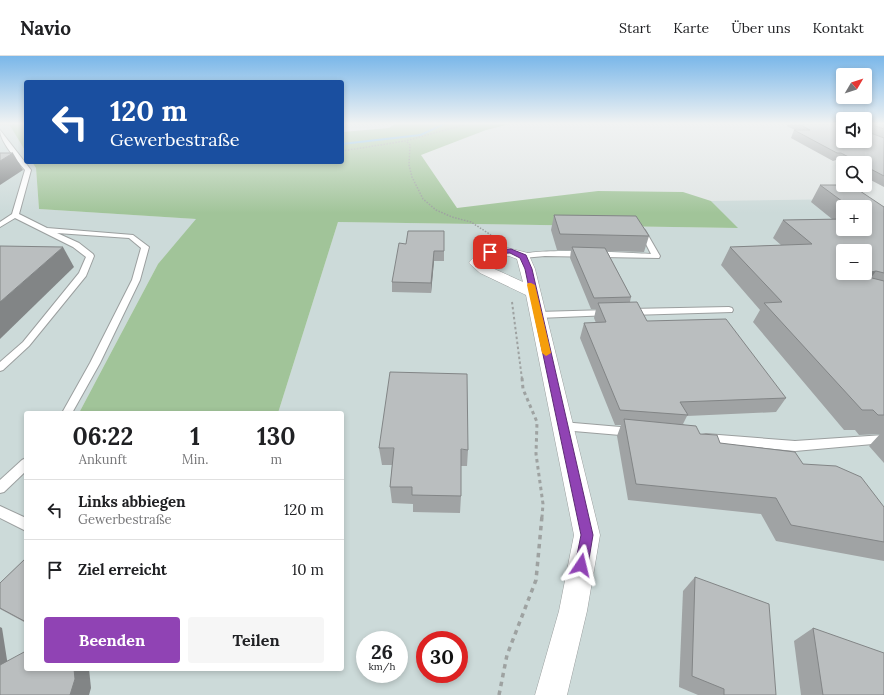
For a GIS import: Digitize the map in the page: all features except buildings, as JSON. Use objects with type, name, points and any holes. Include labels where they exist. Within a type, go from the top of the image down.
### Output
[{"type":"street","points":[[532,292],[490,273],[476,263],[481,257],[490,252],[517,254],[528,269],[587,535],[573,611],[551,695]]},
{"type":"lane","points":[[0,225],[15,215],[28,170],[15,154]]},
{"type":"lane","points":[[0,368],[26,344],[83,274],[90,256],[76,245],[15,215]]},
{"type":"lane","points":[[517,254],[656,256],[641,229]]},
{"type":"lane","points":[[46,230],[131,236],[145,247],[136,280],[68,411]]},
{"type":"lane","points":[[538,315],[729,310]]},
{"type":"lane","points":[[562,426],[640,433]]},
{"type":"lane","points":[[694,437],[795,446],[884,440]]},
{"type":"lane","points":[[0,488],[24,465]]},
{"type":"lane","points":[[0,512],[24,524]]},
{"type":"path","points":[[410,154],[409,165],[412,177],[423,199],[436,210],[452,217],[471,222],[497,238],[517,254]]},
{"type":"path","points":[[498,695],[507,655],[536,580],[543,504],[536,454],[538,422],[523,389],[513,303],[510,298]]},
{"type":"shaded area","points":[[0,154],[24,154],[24,164],[33,164],[36,168],[39,209],[197,219],[158,264],[80,411],[24,411],[24,671],[344,671],[344,411],[279,411],[338,222],[737,228],[711,201],[849,199],[836,200],[836,236],[872,236],[872,226],[884,222],[884,695],[0,695]]},
{"type":"green space","points":[[344,154],[424,154],[421,155],[457,208],[598,191],[683,192],[711,201],[738,228],[338,222],[279,411],[80,411],[158,264],[196,219],[39,209],[36,168],[33,164],[344,164]]},
{"type":"slow traffic","points":[[531,285],[546,353]]},
{"type":"route","points":[[490,252],[511,251],[523,256],[528,269],[587,535],[581,565]]}]
